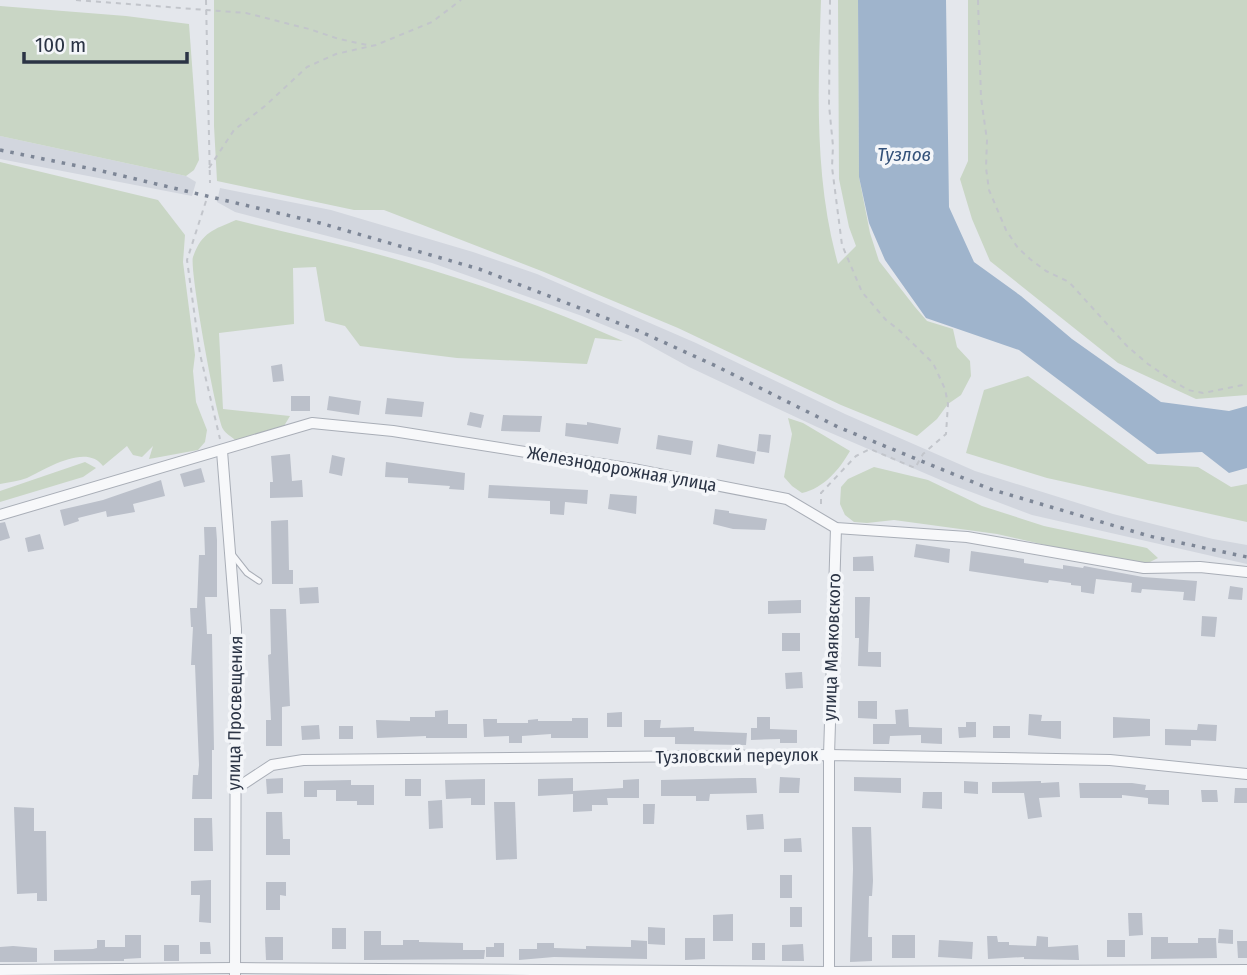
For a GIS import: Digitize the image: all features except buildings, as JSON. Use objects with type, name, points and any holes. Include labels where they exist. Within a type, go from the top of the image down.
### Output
[{"type":"street","name":"Железнодорожная улица","points":[[0,515],[312,423],[393,431],[633,469],[787,499],[836,528],[967,537],[1144,568],[1200,567],[1247,572]]},
{"type":"street","name":"улица Просвещения","points":[[222,451],[236,629],[235,971]]},
{"type":"street","name":"улица Маяковского","points":[[829,973],[829,755],[836,528]]},
{"type":"street","name":"Тузловский переулок","points":[[234,790],[272,765],[303,760],[829,755],[1110,760],[1247,774]]},
{"type":"street","points":[[0,970],[829,973],[1247,970]]},
{"type":"lane","points":[[230,551],[247,573],[259,580]]},
{"type":"path","points":[[76,0],[246,13],[373,46]]},
{"type":"path","points":[[206,0],[204,10],[211,183]]},
{"type":"path","points":[[209,168],[234,130],[307,67],[336,54],[373,46],[432,22],[461,0]]},
{"type":"path","points":[[819,518],[821,494],[856,456],[870,449],[915,468],[923,454],[946,434],[948,404],[945,389],[933,363],[886,320],[862,292],[842,245],[832,167],[829,105],[831,0]]},
{"type":"path","points":[[978,0],[981,98],[987,140],[986,168],[989,190],[1006,230],[1018,248],[1046,271],[1069,282],[1127,346],[1148,364],[1188,390],[1203,393],[1247,384]]},
{"type":"path","points":[[206,201],[187,260],[201,354],[222,451]]},
{"type":"shaded area","points":[[0,136],[186,176],[196,182],[192,196],[0,159]]},
{"type":"shaded area","points":[[220,188],[331,210],[537,274],[696,343],[845,414],[975,471],[1113,514],[1247,545],[1247,564],[1032,515],[950,484],[817,427],[689,367],[638,339],[582,316],[432,263],[235,212],[217,202]]},
{"type":"green space","points":[[214,0],[821,0],[821,166],[830,232],[838,264],[856,246],[849,227],[839,179],[838,0],[858,0],[859,177],[870,233],[879,261],[927,321],[953,329],[957,347],[970,361],[971,376],[961,395],[948,404],[937,419],[917,436],[841,405],[678,328],[384,210],[354,210],[217,181]]},
{"type":"green space","points":[[968,0],[1247,0],[1247,395],[1196,399],[1118,363],[990,261],[972,219],[960,179],[968,161]]},
{"type":"green space","points":[[0,6],[189,24],[199,160],[194,170],[186,176],[0,136]]},
{"type":"green space","points":[[0,162],[158,200],[185,235],[183,262],[195,355],[193,371],[196,402],[207,430],[205,442],[198,450],[149,459],[153,446],[142,457],[133,455],[127,446],[103,466],[87,457],[76,457],[27,478],[0,484]]},
{"type":"green space","points":[[236,220],[430,269],[541,307],[623,341],[595,338],[587,364],[457,358],[360,346],[345,326],[325,321],[316,267],[293,268],[294,324],[219,333],[223,409],[290,416],[284,426],[235,440],[224,430],[215,398],[195,287],[193,257],[204,237]]},
{"type":"green space","points":[[1028,376],[1148,464],[1198,467],[1231,487],[1247,484],[1247,522],[1047,478],[966,453],[984,390]]},
{"type":"green space","points":[[788,418],[803,423],[850,451],[830,477],[810,491],[802,493],[784,477],[792,434]]},
{"type":"green space","points":[[85,462],[96,468],[83,477],[0,502],[0,491]]},
{"type":"green space","points":[[874,467],[928,480],[982,506],[1044,526],[1147,548],[1158,558],[1148,563],[1093,556],[997,534],[894,520],[854,522],[845,515],[840,504],[841,487],[848,479]]},
{"type":"water","name":"Тузлов","points":[[858,0],[946,0],[949,207],[974,262],[1021,296],[1072,339],[1161,402],[1229,411],[1247,406],[1247,468],[1229,473],[1202,452],[1157,454],[1019,350],[926,318],[885,260],[869,223],[859,177]]},
{"type":"railway","points":[[0,150],[102,171],[320,223],[479,269],[639,331],[838,427],[990,489],[1149,536],[1247,557]]}]
